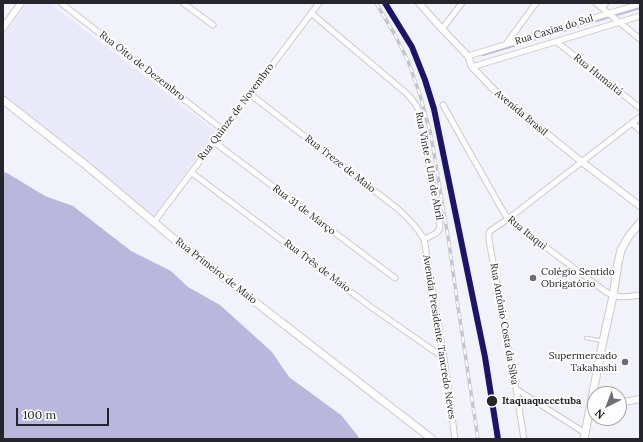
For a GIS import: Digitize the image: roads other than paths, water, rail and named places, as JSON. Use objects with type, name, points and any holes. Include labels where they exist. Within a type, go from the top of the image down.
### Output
[{"type":"main road","name":"Rua Primeiro de Maio","points":[[3,100],[99,175],[154,222],[432,439]]},
{"type":"main road","points":[[596,386],[603,341],[621,250],[629,236],[640,223]]},
{"type":"main road","points":[[585,436],[588,426]]},
{"type":"street","points":[[3,28],[21,3]]},
{"type":"street","name":"Rua Oito de Dezembro","points":[[61,3],[223,130]]},
{"type":"street","points":[[184,3],[213,25]]},
{"type":"street","name":"Rua Quinze de Novembro","points":[[154,222],[319,3]]},
{"type":"street","name":"Avenida Brasil","points":[[419,3],[468,56],[472,67],[500,96],[582,162],[640,206]]},
{"type":"street","points":[[442,29],[462,3]]},
{"type":"street","points":[[506,44],[536,3]]},
{"type":"street","points":[[596,3],[640,39]]},
{"type":"street","points":[[602,8],[606,3]]},
{"type":"street","name":"Rua Caxias do Sul","points":[[468,56],[640,4]]},
{"type":"street","name":"Rua Vinte e Um de Abril","points":[[311,13],[406,93],[418,107],[440,226],[437,233],[424,239]]},
{"type":"street","name":"Rua Caxias do Sul","points":[[472,67],[640,16]]},
{"type":"street","name":"Rua Humaitá","points":[[557,42],[640,108]]},
{"type":"street","name":"Rua Treze de Maio","points":[[250,94],[398,209],[413,223],[424,239]]},
{"type":"street","name":"Rua Itaqui","points":[[443,105],[508,219],[592,283],[613,296]]},
{"type":"street","points":[[508,219],[640,117]]},
{"type":"street","points":[[632,124],[640,130]]},
{"type":"street","name":"Rua 31 de Março","points":[[214,142],[395,278]]},
{"type":"street","name":"Rua Três de Maio","points":[[192,172],[371,307],[444,358]]},
{"type":"street","name":"Rua Antônio Costa da Silva","points":[[508,219],[492,229],[489,233],[489,240],[524,439]]},
{"type":"street","name":"Avenida Presidente Tancredo Neves","points":[[424,239],[444,358],[454,438]]},
{"type":"street","points":[[613,296],[620,297],[640,294]]},
{"type":"street","points":[[516,389],[585,436]]},
{"type":"street","points":[[627,401],[640,399]]},
{"type":"lane","points":[[586,338],[603,341]]},
{"type":"water","points":[[3,172],[45,196],[73,206],[131,251],[171,271],[188,287],[220,305],[272,352],[289,377],[341,415],[359,439],[3,439]]},
{"type":"waterway","points":[[483,55],[640,8]]},
{"type":"railway","points":[[376,3],[408,61],[420,95],[431,135],[449,243],[478,439]]},
{"type":"place","name":"Colégio Sentido Obrigatório","points":[[533,278]]},
{"type":"place","name":"Supermercado Takahashi","points":[[625,362]]},
{"type":"place","name":"Itaquaquecetuba","points":[[492,401]]}]
